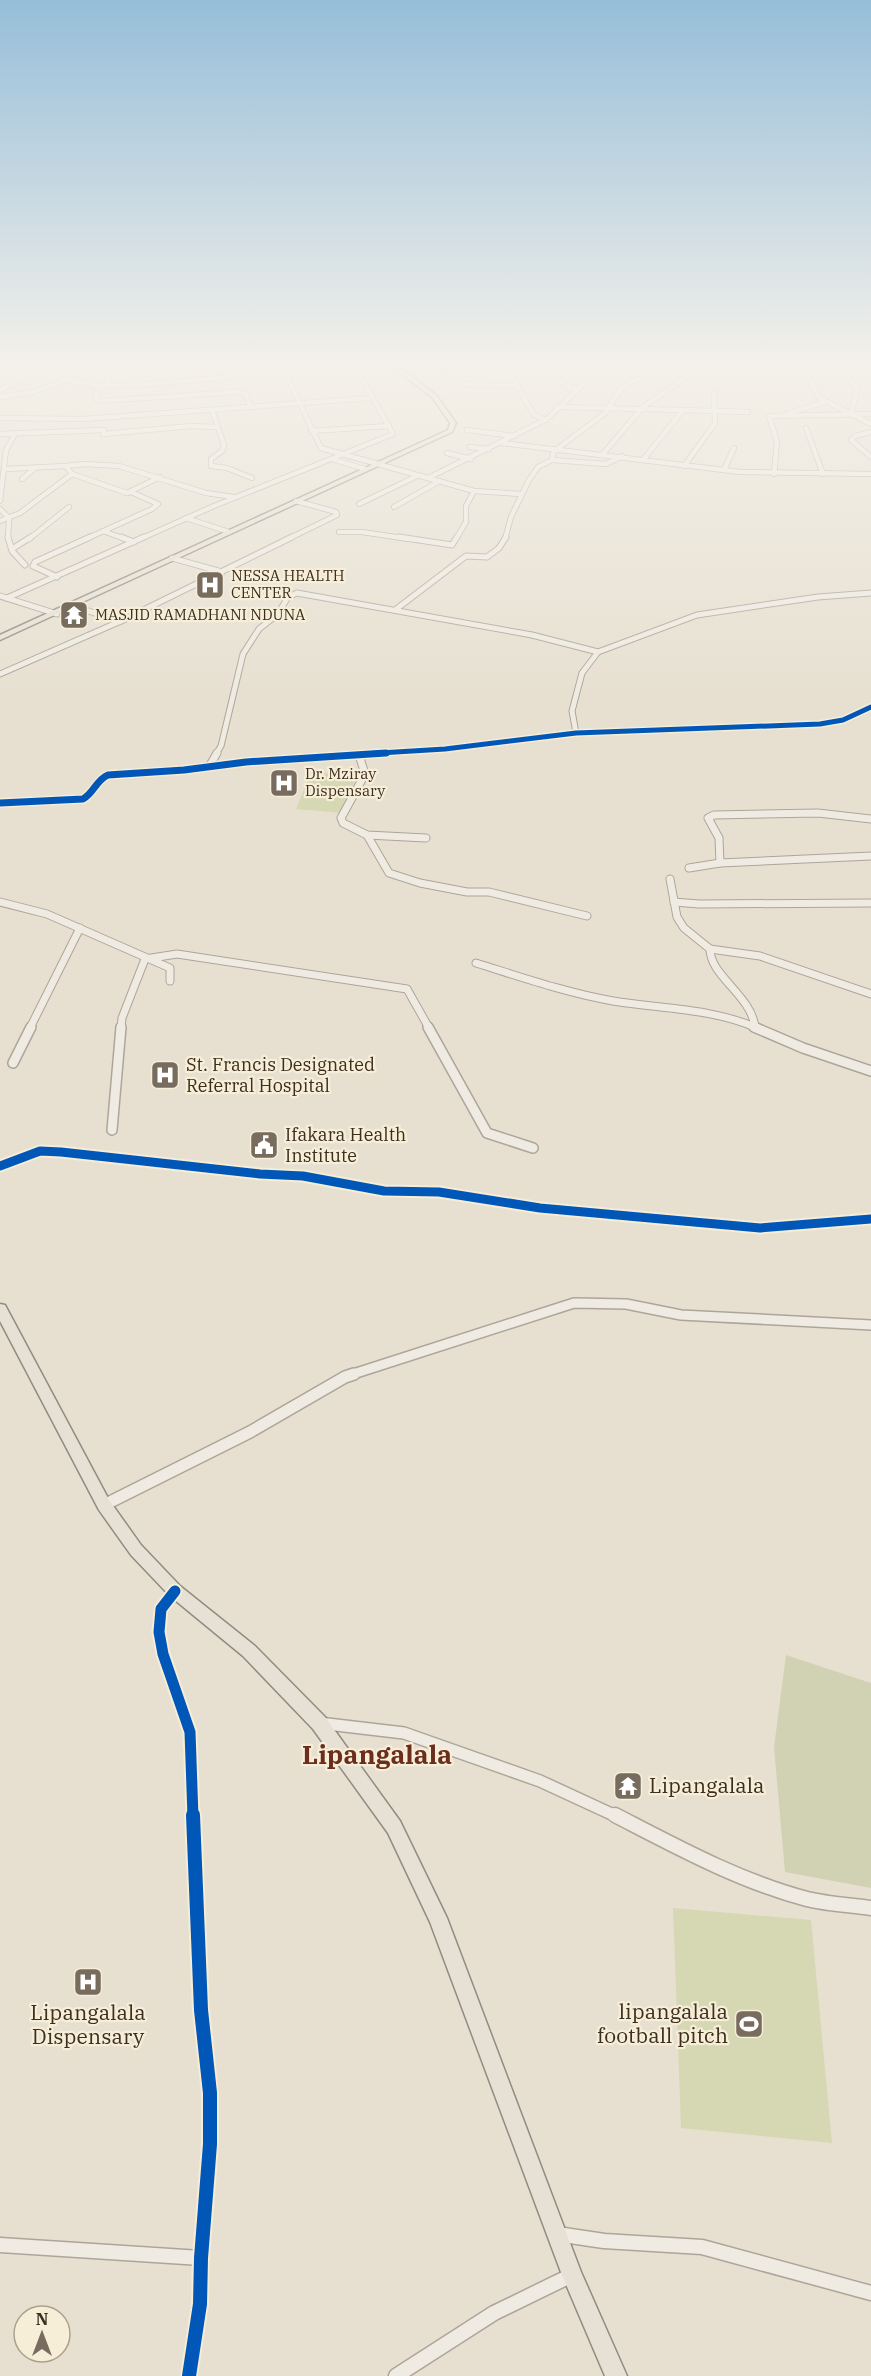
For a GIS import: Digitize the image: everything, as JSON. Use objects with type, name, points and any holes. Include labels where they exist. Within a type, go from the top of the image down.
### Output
[{"type":"main road","points":[[1,638],[57,614],[344,479]]},
{"type":"main road","points":[[0,1309],[104,1505],[136,1550],[175,1591],[249,1652],[319,1723],[394,1827],[438,1918],[572,2276],[616,2376]]},
{"type":"street","points":[[0,501],[3,479]]},
{"type":"street","points":[[0,521],[20,514],[65,479]]},
{"type":"street","points":[[57,577],[33,566],[35,562],[152,509],[158,504],[131,492],[127,493],[86,479]]},
{"type":"street","points":[[127,493],[156,479]]},
{"type":"street","points":[[165,479],[204,493],[236,497]]},
{"type":"street","points":[[3,597],[57,577],[186,518],[282,479]]},
{"type":"street","points":[[359,504],[411,479]]},
{"type":"street","points":[[430,479],[474,491],[521,494]]},
{"type":"street","points":[[395,610],[466,556],[493,555],[508,535],[510,519],[531,479]]},
{"type":"street","points":[[394,507],[438,482]]},
{"type":"street","points":[[339,532],[362,532],[452,545],[466,522],[466,506],[474,491]]},
{"type":"street","points":[[0,674],[121,621],[337,515],[336,512],[296,501]]},
{"type":"street","points":[[12,549],[25,542],[69,507]]},
{"type":"street","points":[[0,509],[9,519]]},
{"type":"street","points":[[186,518],[229,532]]},
{"type":"street","points":[[9,519],[6,534],[14,557],[25,566]]},
{"type":"street","points":[[103,531],[134,542]]},
{"type":"street","points":[[172,558],[222,572]]},
{"type":"street","points":[[209,766],[221,746],[243,654],[259,629],[278,614],[288,597],[297,593],[532,634],[598,652]]},
{"type":"street","points":[[576,733],[572,711],[582,673],[598,652],[698,615],[818,597],[871,593]]},
{"type":"street","points":[[3,597],[57,614]]},
{"type":"street","points":[[72,606],[121,621]]},
{"type":"street","points":[[0,802],[73,801],[90,795],[103,776],[246,762],[445,749],[576,733],[820,724],[843,720],[871,707]]},
{"type":"street","points":[[359,755],[365,774],[342,818],[343,823],[367,835],[426,838]]},
{"type":"street","points":[[720,862],[720,842],[708,818],[714,815],[818,813],[871,819]]},
{"type":"street","points":[[367,835],[389,873],[420,883],[467,892],[489,892],[587,916]]},
{"type":"street","points":[[689,868],[720,862],[871,856]]},
{"type":"street","points":[[670,879],[677,917],[684,928],[710,949],[760,956],[871,994]]},
{"type":"street","points":[[0,902],[47,914],[145,959],[170,968],[170,981]]},
{"type":"street","points":[[674,902],[699,904],[871,903]]},
{"type":"street","points":[[13,1063],[80,928]]},
{"type":"street","points":[[710,949],[710,960],[738,992],[756,1021],[755,1027]]},
{"type":"street","points":[[145,959],[177,954],[407,989],[487,1133],[533,1148]]},
{"type":"street","points":[[112,1131],[122,1018],[145,959]]},
{"type":"street","points":[[476,963],[556,988],[614,1001],[686,1008],[755,1027],[802,1048],[871,1071]]},
{"type":"street","points":[[0,1166],[40,1151],[61,1152],[260,1174],[303,1176],[384,1191],[439,1192],[540,1208],[760,1228],[871,1219]]},
{"type":"street","points":[[104,1505],[250,1432],[345,1377],[574,1303],[626,1304],[681,1316],[871,1325]]},
{"type":"street","points":[[175,1591],[161,1609],[159,1632],[163,1654],[189,1732],[201,2010],[210,2093],[210,2144],[201,2258],[200,2304],[189,2376]]},
{"type":"street","points":[[319,1723],[404,1733],[540,1780],[613,1814],[712,1865],[750,1880],[808,1899],[871,1908]]},
{"type":"street","points":[[557,2234],[604,2241],[702,2247],[871,2293]]},
{"type":"street","points":[[0,2245],[201,2258]]},
{"type":"street","points":[[396,2376],[494,2313],[572,2276]]},
{"type":"green space","points":[[311,772],[357,776],[342,813],[296,809]]},
{"type":"green space","name":"Lipangalala","points":[[786,1655],[871,1683],[871,1888],[785,1872],[774,1747]]},
{"type":"green space","name":"lipangalala football pitch","points":[[673,1908],[811,1920],[832,2143],[681,2128]]},
{"type":"cycle path","points":[[0,803],[83,799],[90,795],[100,778],[108,775],[184,770],[246,762],[445,749],[576,733],[820,724],[843,720],[871,707]]},
{"type":"cycle path","points":[[0,1166],[40,1151],[61,1152],[260,1174],[303,1176],[384,1191],[439,1192],[540,1208],[760,1228],[871,1219]]},
{"type":"cycle path","points":[[175,1591],[161,1609],[159,1632],[163,1654],[190,1732],[201,2010],[210,2093],[210,2144],[201,2258],[200,2304],[189,2376]]},
{"type":"place","name":"NESSA HEALTH CENTER","points":[[210,585]]},
{"type":"place","name":"MASJID RAMADHANI NDUNA","points":[[74,615]]},
{"type":"place","name":"Dr. Mziray Dispensary","points":[[284,783]]},
{"type":"place","name":"St. Francis Designated Referral Hospital","points":[[165,1075]]},
{"type":"place","name":"Ifakara Health Institute","points":[[264,1145]]},
{"type":"place","name":"Lipangalala","points":[[628,1786]]},
{"type":"place","name":"Lipangalala Dispensary","points":[[88,1982]]},
{"type":"place","name":"lipangalala football pitch","points":[[749,2024]]},
{"type":"district","name":"Lipangalala","points":[[377,1755]]}]
